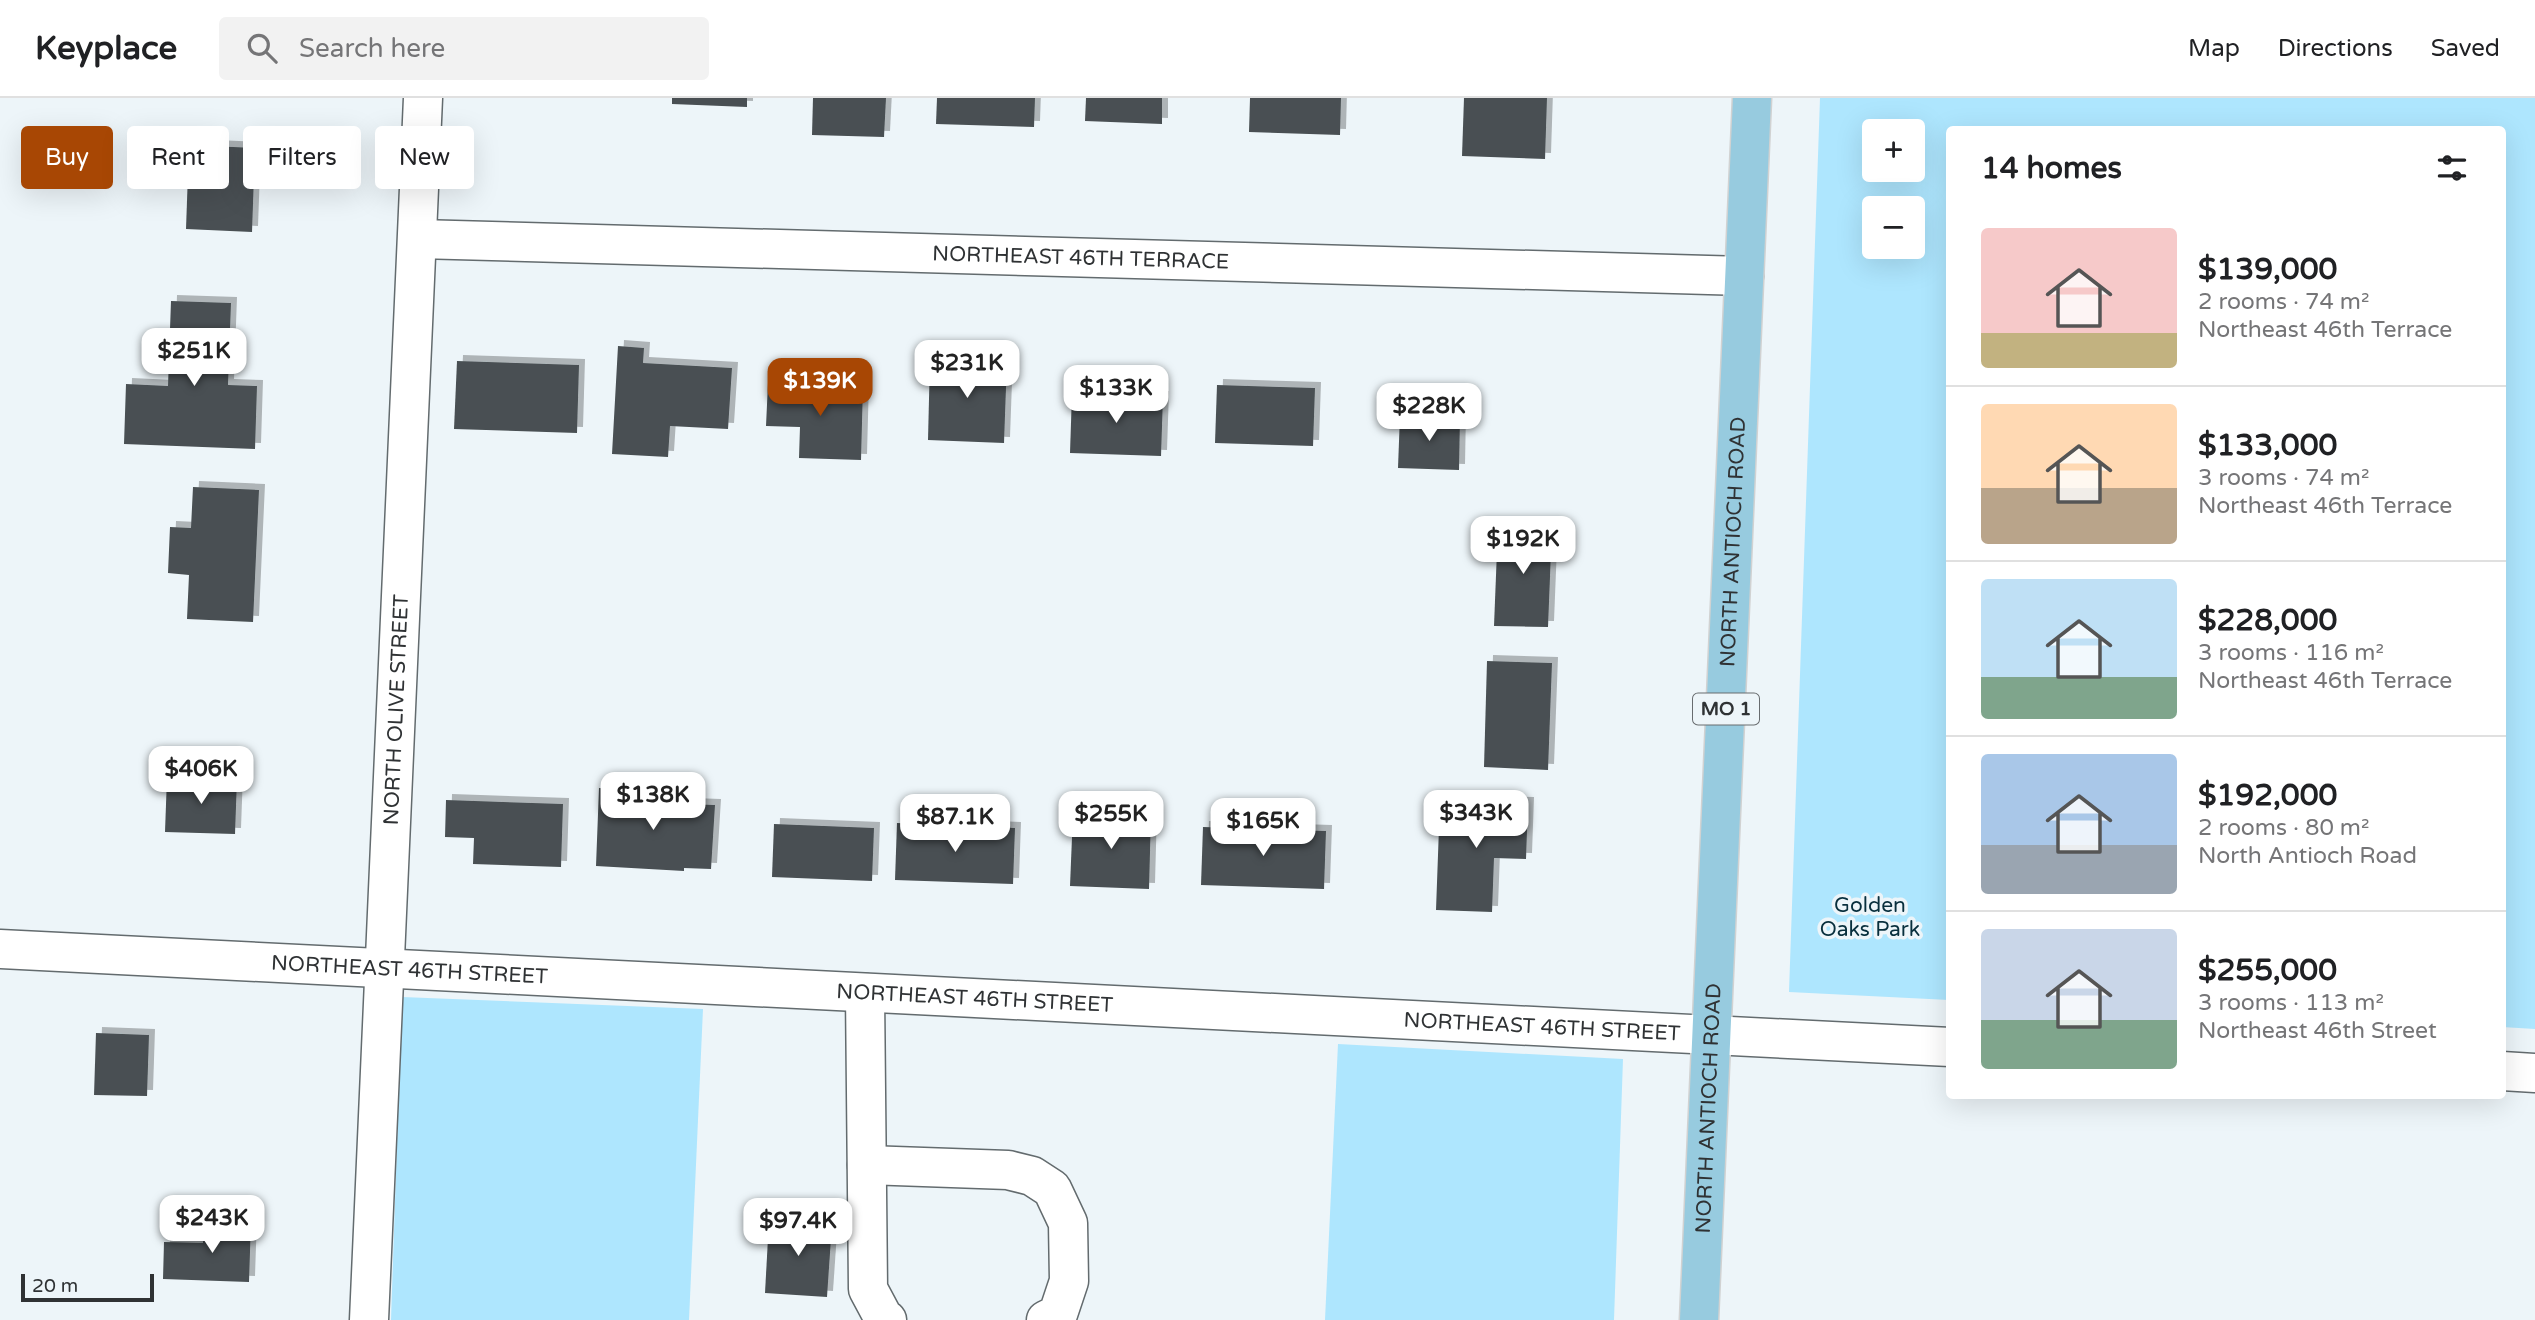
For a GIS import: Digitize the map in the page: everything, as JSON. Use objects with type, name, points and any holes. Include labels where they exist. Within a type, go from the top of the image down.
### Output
[{"type":"main road","name":"NORTH ANTIOCH ROAD","points":[[1699,1320],[1752,98]]},
{"type":"street","name":"NORTH OLIVE STREET","points":[[369,1320],[423,98]]},
{"type":"street","name":"NORTHEAST 46TH TERRACE","points":[[418,239],[1744,276]]},
{"type":"street","name":"NORTHEAST 46TH STREET","points":[[0,949],[1946,1047]]},
{"type":"street","points":[[865,993],[868,1289],[880,1315]]},
{"type":"street","points":[[2506,1071],[2535,1073]]},
{"type":"street","points":[[867,1165],[1008,1170],[1032,1176],[1052,1189],[1068,1223],[1069,1281],[1058,1314],[1046,1320]]},
{"type":"green space","name":"Golden Oaks Park","points":[[1820,98],[2535,98],[2535,1029],[2506,1027],[2506,126],[1946,126],[1946,1000],[1789,992]]},
{"type":"green space","points":[[402,997],[703,1009],[689,1320],[391,1320]]},
{"type":"green space","points":[[1338,1044],[1623,1059],[1614,1320],[1325,1320]]},
{"type":"building","points":[[672,98],[747,98],[747,107],[672,104]]},
{"type":"building","points":[[813,98],[886,98],[884,137],[812,135]]},
{"type":"building","points":[[937,98],[1035,98],[1034,127],[936,124]]},
{"type":"building","points":[[1086,98],[1162,98],[1162,124],[1085,121]]},
{"type":"building","points":[[1250,98],[1341,98],[1340,135],[1249,132]]},
{"type":"building","points":[[1464,98],[1547,98],[1545,159],[1462,156]]},
{"type":"building","points":[[229,147],[243,147],[243,189],[254,189],[252,232],[186,229],[187,189],[229,189]]},
{"type":"building","points":[[171,301],[231,303],[228,385],[257,386],[255,449],[124,444],[126,384],[168,386]]},
{"type":"building","points":[[618,346],[644,348],[643,363],[732,368],[728,429],[670,426],[668,457],[612,454]]},
{"type":"building","points":[[930,358],[1007,360],[1004,443],[928,440]]},
{"type":"building","points":[[457,361],[579,365],[577,433],[454,429]]},
{"type":"building","points":[[768,383],[863,386],[861,460],[799,458],[800,427],[766,426]]},
{"type":"building","points":[[1217,385],[1315,388],[1313,446],[1215,443]]},
{"type":"building","points":[[1072,393],[1163,397],[1161,456],[1070,453]]},
{"type":"building","points":[[1400,415],[1460,417],[1459,470],[1398,468]]},
{"type":"building","points":[[193,487],[259,490],[253,622],[187,619],[189,575],[168,573],[170,527],[191,528]]},
{"type":"building","points":[[1498,525],[1552,527],[1548,627],[1494,626]]},
{"type":"building","points":[[1487,661],[1552,663],[1548,770],[1484,767]]},
{"type":"building","points":[[167,777],[237,779],[235,834],[165,832]]},
{"type":"building","points":[[599,788],[659,791],[658,803],[715,805],[711,869],[684,868],[684,871],[596,866]]},
{"type":"building","points":[[446,800],[563,804],[561,867],[473,864],[474,838],[445,837]]},
{"type":"building","points":[[1440,800],[1528,803],[1526,859],[1494,858],[1492,912],[1436,910]]},
{"type":"building","points":[[1073,813],[1151,815],[1149,889],[1070,886]]},
{"type":"building","points":[[897,823],[1015,828],[1013,884],[895,880]]},
{"type":"building","points":[[774,824],[874,828],[872,881],[772,877]]},
{"type":"building","points":[[1203,827],[1326,831],[1324,889],[1201,885]]},
{"type":"building","points":[[96,1033],[149,1035],[147,1096],[94,1095]]},
{"type":"building","points":[[769,1220],[832,1224],[827,1297],[765,1293]]},
{"type":"building","points":[[204,1221],[251,1222],[249,1282],[163,1279],[164,1242],[203,1243]]}]
